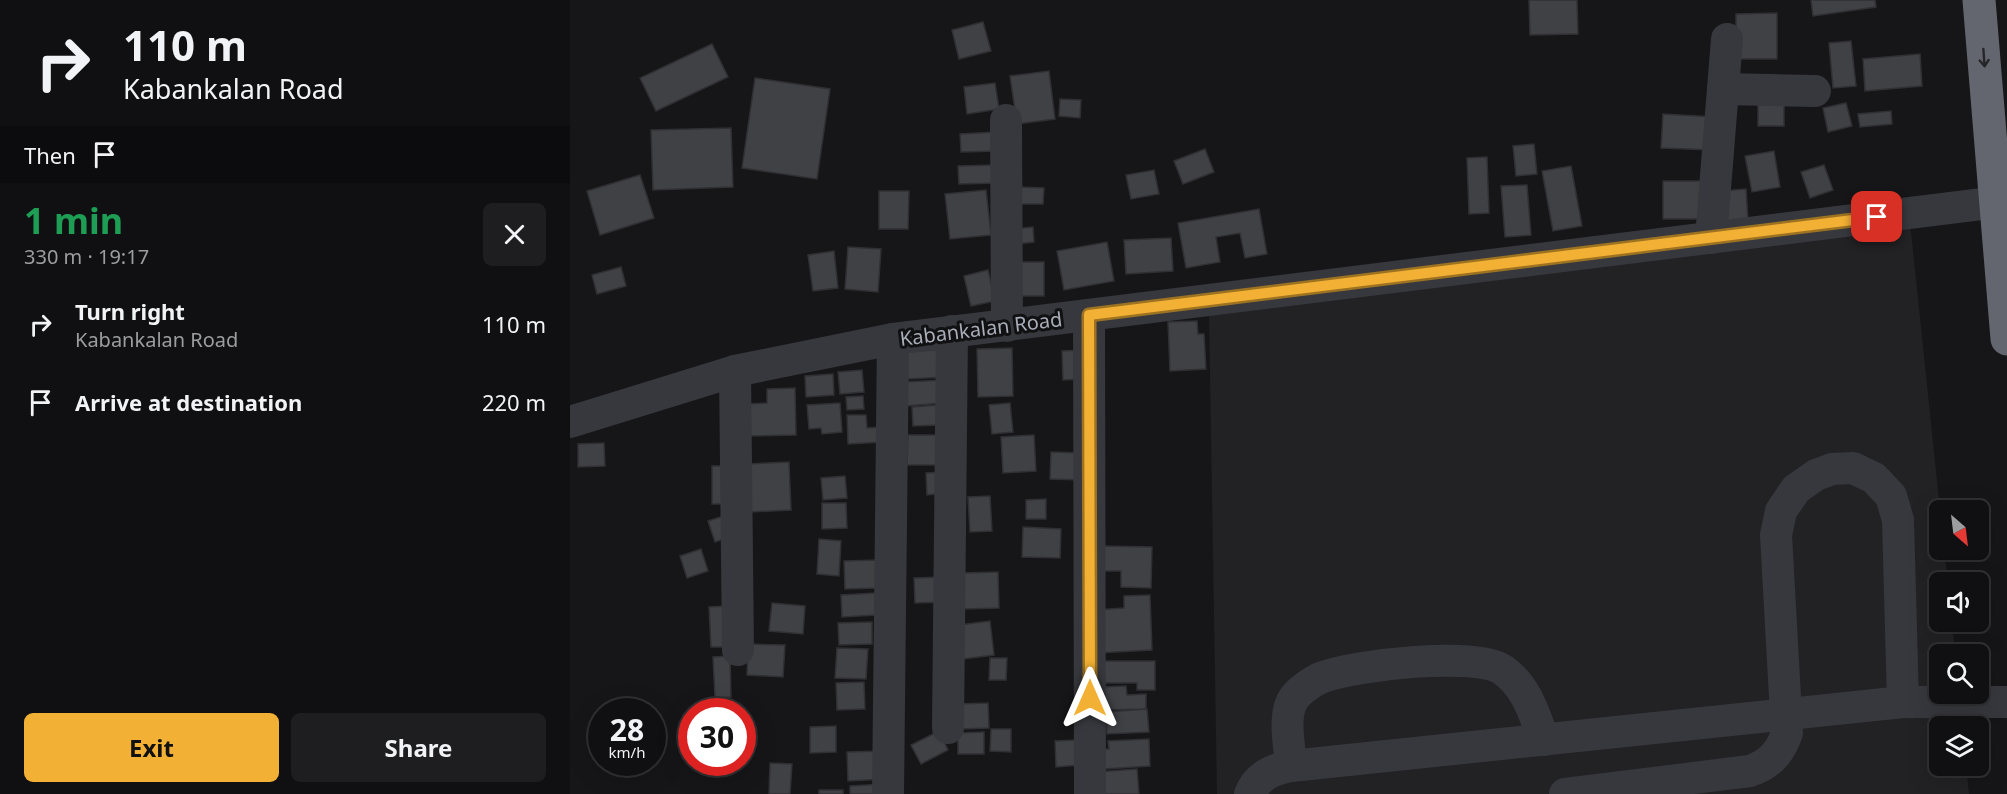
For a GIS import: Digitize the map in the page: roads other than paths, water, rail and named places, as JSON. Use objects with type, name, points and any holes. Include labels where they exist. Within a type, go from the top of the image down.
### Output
[{"type":"highway","points":[[1979,0],[2001,202],[2007,339]]},
{"type":"street","points":[[1711,238],[1727,39]]},
{"type":"street","points":[[1723,89],[1815,91]]},
{"type":"street","points":[[1006,120],[1007,326]]},
{"type":"street","name":"Kabankalan Road","points":[[570,422],[735,371],[893,339],[2001,202]]},
{"type":"street","points":[[1089,315],[1090,794]]},
{"type":"street","points":[[948,728],[952,331]]},
{"type":"street","points":[[888,794],[893,339]]},
{"type":"street","points":[[735,371],[738,650]]},
{"type":"street","points":[[1564,794],[1750,771],[1774,758],[1782,748],[1787,734],[1776,535],[1781,511],[1796,489],[1816,475],[1832,469],[1853,468],[1875,478],[1891,496],[1898,520],[1904,702]]},
{"type":"street","points":[[1291,766],[1288,710],[1295,696],[1321,677],[1355,669],[1422,662],[1472,661],[1502,669],[1525,691],[1544,740]]},
{"type":"street","points":[[1250,794],[1253,786],[1265,775],[1291,766],[1904,702],[2007,702]]}]
